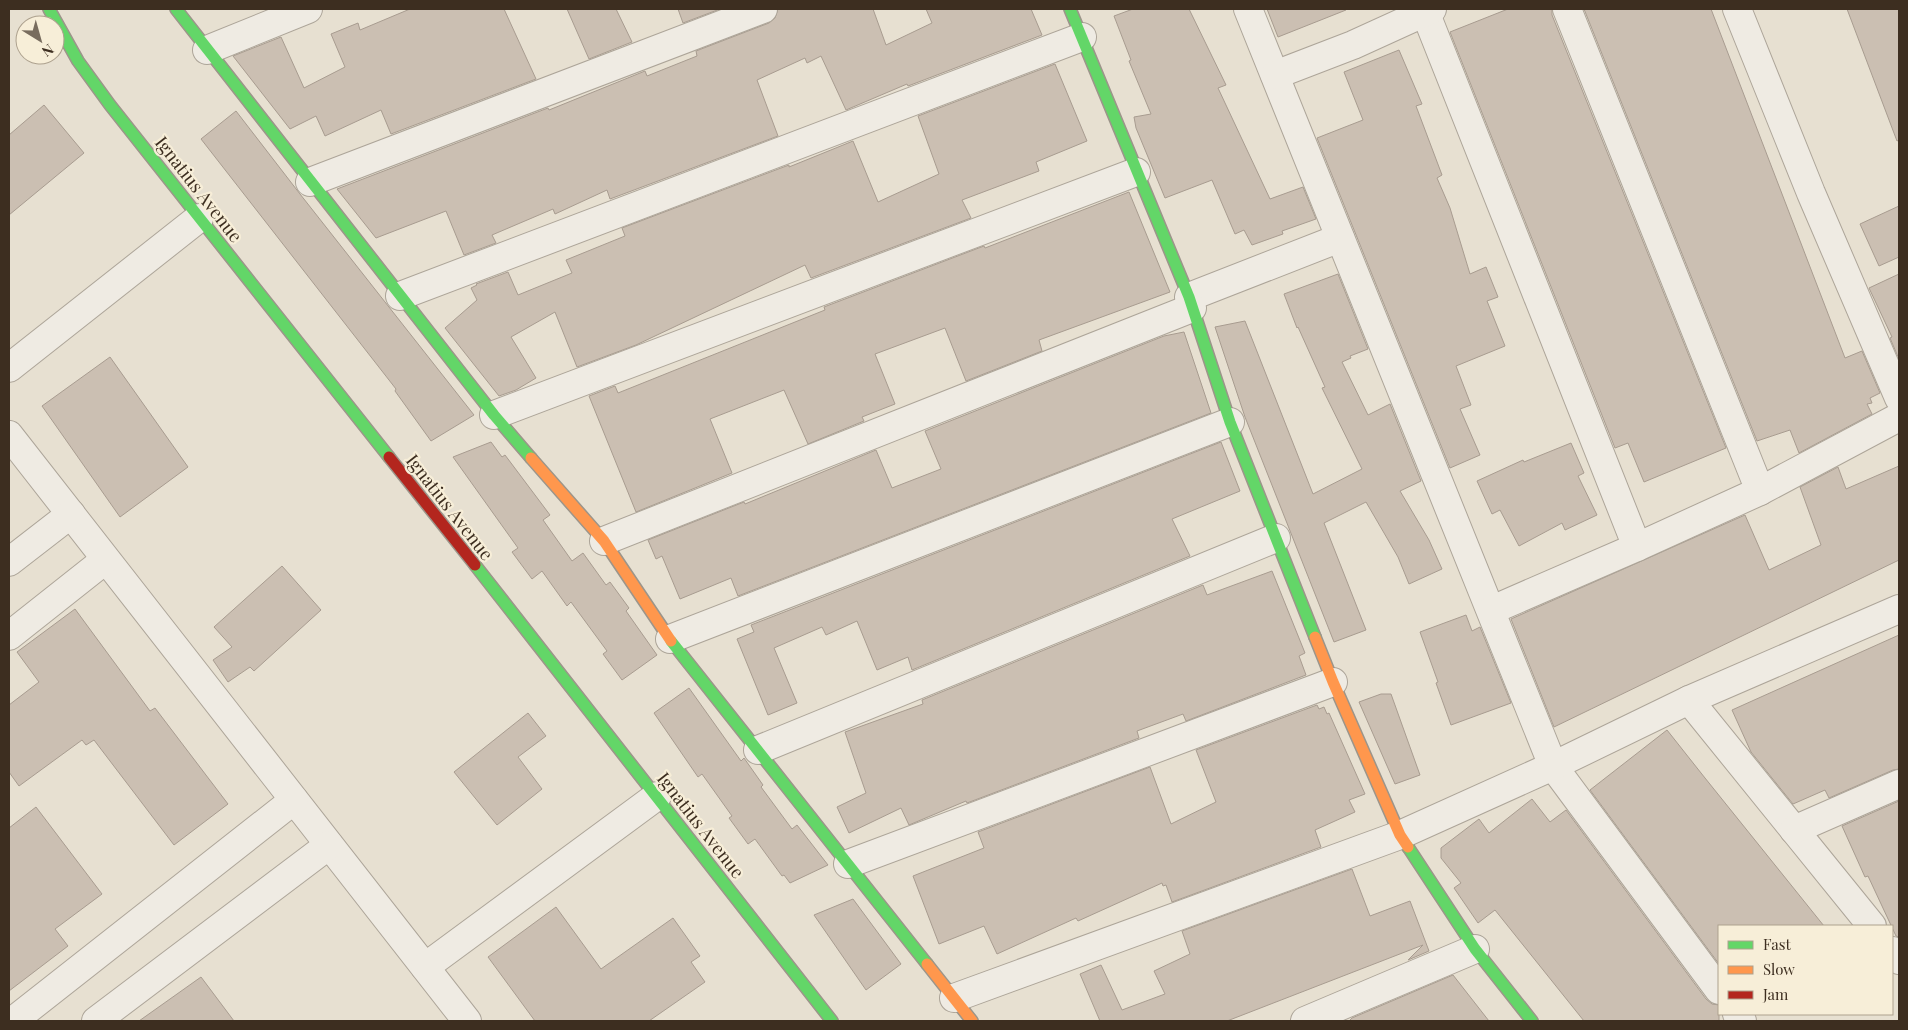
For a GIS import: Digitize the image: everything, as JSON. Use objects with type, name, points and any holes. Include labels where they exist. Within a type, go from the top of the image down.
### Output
[{"type":"street","name":"Ignatius Avenue","points":[[49,9],[78,61],[110,105],[657,796],[832,1021]]},
{"type":"street","points":[[176,9],[494,415],[604,542],[670,639],[972,1021]]},
{"type":"street","points":[[207,50],[308,9]]},
{"type":"street","points":[[310,182],[762,9]]},
{"type":"street","points":[[1070,9],[1190,303],[1230,422],[1333,682],[1400,835],[1475,949],[1532,1021]]},
{"type":"street","points":[[1248,9],[1492,610],[1553,766],[1718,989]]},
{"type":"street","points":[[1567,9],[1760,491]]},
{"type":"street","points":[[1737,9],[1811,193],[1899,398]]},
{"type":"street","points":[[1274,75],[1353,45],[1427,10],[1637,547]]},
{"type":"street","points":[[400,296],[1082,37]]},
{"type":"street","points":[[494,415],[1136,172]]},
{"type":"street","points":[[9,368],[199,218]]},
{"type":"street","points":[[604,542],[1190,303],[1340,238]]},
{"type":"street","points":[[1492,610],[1760,491],[1899,417]]},
{"type":"street","points":[[670,639],[1230,422]]},
{"type":"street","points":[[9,435],[467,1021]]},
{"type":"street","points":[[9,562],[71,514]]},
{"type":"street","points":[[758,750],[1276,538]]},
{"type":"street","points":[[9,636],[105,560]]},
{"type":"street","points":[[954,998],[1400,835],[1553,766],[1689,700],[1899,609]]},
{"type":"street","points":[[848,864],[1333,682]]},
{"type":"street","points":[[1689,700],[1871,925]]},
{"type":"street","points":[[1794,830],[1899,784]]},
{"type":"street","points":[[425,967],[657,796]]},
{"type":"street","points":[[13,1021],[294,800]]},
{"type":"street","points":[[96,1021],[329,845]]},
{"type":"street","points":[[1320,1019],[1475,949]]},
{"type":"building","points":[[410,9],[504,9],[536,79],[391,134],[381,110],[325,136],[316,116],[290,129],[233,56],[281,37],[304,88],[345,67],[331,34],[358,23],[360,30]]},
{"type":"building","points":[[567,9],[616,9],[632,42],[589,59]]},
{"type":"building","points":[[678,9],[720,9],[683,23]]},
{"type":"building","points":[[778,9],[873,9],[886,45],[932,23],[926,9],[1031,9],[1042,35],[908,86],[907,84],[846,110],[821,56],[807,63],[805,58],[757,80],[778,136],[610,199],[607,190],[555,214],[553,209],[492,235],[496,243],[464,255],[446,211],[376,238],[337,189],[548,108],[549,110],[645,71],[647,76],[697,56],[696,51],[769,23],[775,18]]},
{"type":"building","points":[[1133,9],[1189,9],[1226,85],[1218,88],[1270,199],[1303,187],[1316,219],[1282,231],[1283,234],[1252,245],[1244,230],[1235,234],[1212,180],[1165,198],[1136,128],[1134,117],[1151,114],[1129,61],[1131,60],[1114,16]]},
{"type":"building","points":[[1267,9],[1346,9],[1346,10],[1278,37]]},
{"type":"building","points":[[1508,9],[1552,9],[1552,15],[1726,448],[1644,482],[1628,443],[1615,448],[1450,32]]},
{"type":"building","points":[[1584,9],[1711,9],[1845,358],[1862,351],[1880,393],[1870,398],[1872,403],[1867,404],[1872,414],[1799,453],[1790,430],[1757,441]]},
{"type":"building","points":[[1847,9],[1899,9],[1899,140],[1897,141]]},
{"type":"building","points":[[1399,50],[1422,104],[1416,106],[1442,175],[1437,178],[1450,208],[1470,274],[1486,267],[1498,297],[1487,301],[1505,346],[1456,366],[1471,405],[1460,409],[1480,455],[1450,468],[1317,138],[1363,120],[1344,72]]},
{"type":"building","points":[[1055,64],[1087,141],[1036,162],[1039,171],[962,200],[971,218],[811,278],[805,265],[636,345],[577,367],[555,312],[511,337],[536,378],[516,390],[499,396],[445,328],[477,300],[471,288],[476,284],[508,272],[518,295],[572,273],[566,260],[625,236],[622,228],[789,165],[789,167],[853,141],[878,202],[939,174],[918,116]]},
{"type":"building","points":[[44,105],[84,153],[9,215],[9,135]]},
{"type":"building","points":[[236,111],[474,415],[431,441],[395,391],[396,389],[201,139]]},
{"type":"building","points":[[1129,192],[1170,292],[1039,340],[1042,351],[966,381],[945,328],[875,354],[895,404],[862,417],[864,421],[808,444],[784,390],[710,419],[732,473],[636,512],[589,396],[615,386],[618,393],[825,310],[824,307],[984,246],[985,248]]},
{"type":"building","points":[[1899,206],[1899,257],[1879,266],[1860,224]]},
{"type":"building","points":[[1338,274],[1368,349],[1350,356],[1351,358],[1342,362],[1368,415],[1390,404],[1421,481],[1400,491],[1429,540],[1442,569],[1409,584],[1398,557],[1366,502],[1324,523],[1366,630],[1334,642],[1245,417],[1215,327],[1245,321],[1313,494],[1362,469],[1322,388],[1325,387],[1297,328],[1284,294]]},
{"type":"building","points":[[1899,274],[1899,359],[1890,338],[1892,337],[1869,288]]},
{"type":"building","points":[[1184,332],[1211,413],[738,596],[731,578],[680,599],[662,556],[656,559],[648,540],[744,502],[745,504],[876,450],[892,488],[941,469],[925,431],[1164,336]]},
{"type":"building","points":[[110,357],[188,467],[120,517],[42,406]]},
{"type":"building","points":[[491,442],[502,457],[505,455],[550,515],[543,520],[572,561],[583,553],[606,585],[610,582],[629,608],[626,611],[657,655],[622,680],[603,654],[607,651],[571,602],[567,606],[542,571],[532,579],[512,552],[518,548],[453,457]]},
{"type":"building","points":[[1221,442],[1240,491],[1172,519],[1190,556],[912,670],[908,657],[877,670],[857,621],[826,635],[822,627],[774,648],[797,703],[768,715],[737,639],[754,632],[751,625]]},
{"type":"building","points":[[1571,443],[1584,473],[1578,476],[1597,515],[1565,530],[1562,523],[1519,546],[1500,510],[1492,514],[1477,481],[1523,460],[1524,462]]},
{"type":"building","points":[[1899,466],[1899,560],[1554,727],[1511,619],[1745,515],[1769,570],[1821,545],[1800,487],[1838,467],[1846,489]]},
{"type":"building","points":[[282,566],[321,610],[254,671],[250,667],[228,682],[213,660],[232,647],[214,627]]},
{"type":"building","points":[[1272,571],[1305,653],[1299,656],[1306,675],[1186,721],[1183,714],[1137,731],[1139,738],[967,803],[966,801],[909,825],[901,808],[849,833],[837,807],[866,793],[845,732],[923,704],[922,700],[1203,585],[1207,595]]},
{"type":"building","points":[[75,609],[150,711],[155,708],[228,804],[174,845],[94,740],[86,745],[82,740],[19,786],[9,772],[9,705],[39,682],[17,652]]},
{"type":"building","points":[[1466,615],[1472,631],[1480,627],[1511,703],[1451,725],[1420,632]]},
{"type":"building","points":[[1899,635],[1899,769],[1829,798],[1825,790],[1793,804],[1751,752],[1732,710]]},
{"type":"building","points":[[689,688],[741,761],[744,758],[763,785],[761,787],[792,829],[797,825],[828,865],[790,883],[784,875],[782,876],[755,839],[748,844],[729,818],[732,816],[702,774],[698,777],[654,713]]},
{"type":"building","points":[[1381,694],[1391,694],[1420,775],[1395,784],[1359,702]]},
{"type":"building","points":[[1317,705],[1319,709],[1324,707],[1327,714],[1329,713],[1365,794],[1349,800],[1355,812],[1315,830],[1321,847],[1172,902],[1166,885],[1163,886],[1162,883],[1078,921],[1076,918],[997,954],[984,926],[939,944],[913,876],[984,848],[978,832],[1150,767],[1171,824],[1216,802],[1196,750]]},
{"type":"building","points":[[528,713],[546,736],[518,757],[542,789],[497,825],[454,772]]},
{"type":"building","points":[[1667,730],[1823,925],[1718,925],[1718,963],[1590,790]]},
{"type":"building","points":[[1532,799],[1550,822],[1566,810],[1706,999],[1712,1004],[1718,1005],[1719,1021],[1584,1021],[1495,910],[1478,923],[1454,888],[1461,883],[1441,858],[1441,848],[1479,819],[1489,833]]},
{"type":"building","points":[[1899,801],[1899,937],[1896,936],[1893,925],[1891,925],[1868,876],[1865,877],[1842,826]]},
{"type":"building","points":[[36,807],[102,894],[55,929],[68,946],[9,991],[9,828]]},
{"type":"building","points":[[1352,869],[1370,916],[1410,901],[1429,951],[1408,960],[1423,945],[1227,1021],[1100,1021],[1080,974],[1101,965],[1122,1010],[1165,994],[1154,971],[1190,954],[1182,931]]},
{"type":"building","points":[[853,899],[901,964],[866,990],[814,915]]},
{"type":"building","points":[[556,907],[601,969],[673,918],[700,956],[691,962],[705,982],[649,1021],[535,1021],[488,957]]},
{"type":"building","points":[[1453,975],[1489,1021],[1349,1021],[1352,1018]]},
{"type":"building","points":[[201,977],[234,1021],[139,1021]]},
{"type":"traffic: fast","points":[[49,9],[78,61],[110,105],[389,457]]},
{"type":"traffic: fast","points":[[176,9],[494,415],[531,458]]},
{"type":"traffic: fast","points":[[1070,9],[1189,297],[1230,422],[1315,637]]},
{"type":"traffic: fast","points":[[475,565],[832,1021]]},
{"type":"traffic: fast","points":[[671,641],[927,964]]},
{"type":"traffic: fast","points":[[1408,847],[1475,949],[1532,1021]]},
{"type":"traffic: slow","points":[[531,458],[604,541],[671,641]]},
{"type":"traffic: slow","points":[[1315,637],[1400,835],[1408,847]]},
{"type":"traffic: slow","points":[[927,964],[972,1021]]},
{"type":"traffic: jam","points":[[389,457],[475,565]]}]
